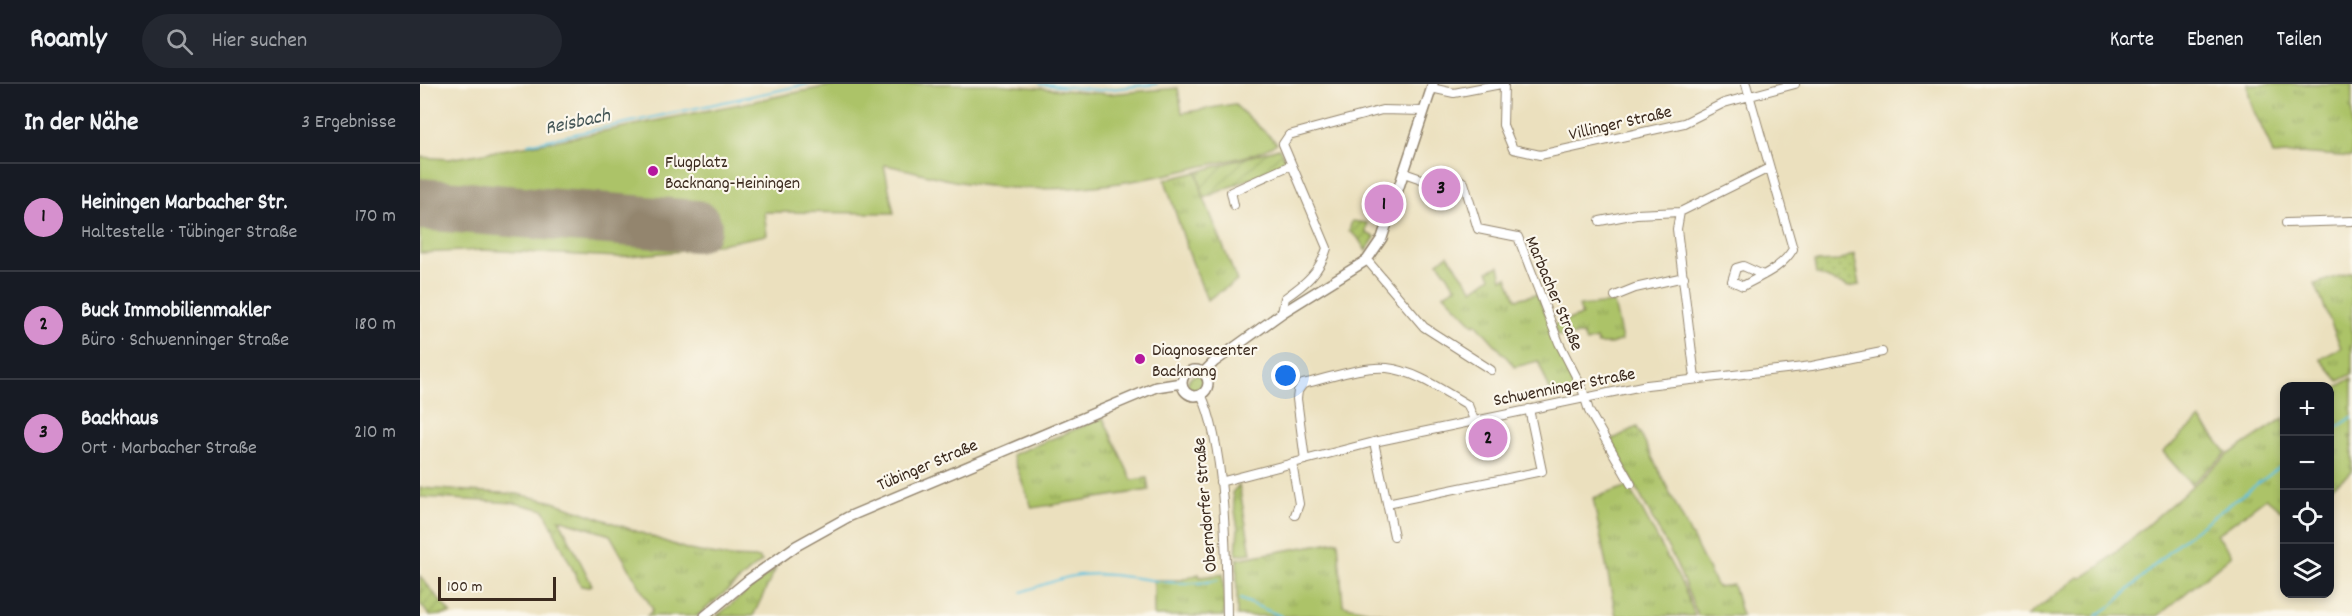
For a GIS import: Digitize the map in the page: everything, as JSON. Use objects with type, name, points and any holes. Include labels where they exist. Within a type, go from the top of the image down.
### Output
[{"type":"street","points":[[1203,373],[1214,362],[1282,313],[1367,260],[1382,238],[1432,86],[1454,93],[1502,84]]},
{"type":"street","name":"Villinger Straße","points":[[1502,84],[1503,125],[1513,149],[1540,155],[1684,123],[1724,103],[1795,84]]},
{"type":"street","points":[[1746,84],[1793,249],[1785,262],[1763,275]]},
{"type":"street","points":[[1282,313],[1285,298],[1308,282],[1323,260],[1327,248],[1283,144],[1289,135],[1382,110],[1423,111]]},
{"type":"street","points":[[1233,205],[1231,192],[1291,165]]},
{"type":"street","points":[[1600,221],[1636,214],[1680,212],[1769,168]]},
{"type":"street","name":"Marbacher Straße","points":[[1404,173],[1427,181],[1460,180],[1464,183],[1478,229],[1518,237],[1559,343],[1582,388],[1583,399]]},
{"type":"street","points":[[1680,212],[1677,229],[1695,378]]},
{"type":"street","points":[[2286,223],[2292,225],[2352,221]]},
{"type":"street","points":[[1367,260],[1424,327],[1491,370]]},
{"type":"street","points":[[1615,296],[1635,288],[1684,277]]},
{"type":"street","name":"Schwenninger Straße","points":[[1220,482],[1374,442],[1529,409],[1695,378],[1812,366],[1882,352]]},
{"type":"street","points":[[1192,370],[1203,373],[1208,384],[1201,394],[1190,394],[1182,383],[1185,375],[1192,370]]},
{"type":"street","points":[[1305,460],[1297,399],[1298,391],[1304,384],[1365,370],[1396,370],[1420,378],[1468,405],[1474,420]]},
{"type":"street","name":"Tübinger Straße","points":[[705,616],[748,580],[789,551],[848,517],[1156,387],[1182,383]]},
{"type":"street","name":"Oberndorfer Straße","points":[[1201,394],[1208,408],[1215,436],[1226,559],[1227,616]]},
{"type":"street","points":[[1583,399],[1631,484]]},
{"type":"street","points":[[1387,503],[1542,471],[1529,409]]},
{"type":"street","points":[[1374,442],[1394,536]]},
{"type":"street","points":[[1292,463],[1299,504],[1295,515]]},
{"type":"green space","name":"Flugplatz Backnang-Heiningen","points":[[839,84],[996,84],[1108,94],[1178,88],[1182,113],[1234,104],[1277,143],[1250,155],[1140,180],[1050,189],[990,186],[884,165],[894,213],[764,212],[767,235],[683,251],[618,257],[483,250],[420,253],[420,157],[449,159],[560,140]]},
{"type":"green space","points":[[2248,84],[2352,84],[2352,157],[2300,153],[2273,155],[2254,112]]},
{"type":"green space","points":[[1279,148],[1285,159],[1282,165],[1204,198],[1197,172]]},
{"type":"green space","points":[[1197,172],[1204,198],[1237,281],[1207,300],[1165,180]]},
{"type":"green space","points":[[1352,221],[1367,223],[1366,233],[1375,237],[1366,251],[1358,238],[1349,231]]},
{"type":"green space","points":[[1854,254],[1860,285],[1848,287],[1816,274],[1814,262],[1839,261]]},
{"type":"green space","points":[[1448,255],[1473,290],[1491,277],[1488,271],[1499,266],[1502,279],[1507,277],[1516,299],[1537,294],[1577,393],[1553,398],[1538,361],[1515,367],[1476,323],[1474,325],[1444,294],[1456,287],[1438,262]]},
{"type":"green space","points":[[2352,272],[2352,374],[2339,381],[2320,359],[2341,348],[2315,284]]},
{"type":"green space","points":[[1614,303],[1622,340],[1611,344],[1598,344],[1596,339],[1586,342],[1583,335],[1558,336],[1553,325],[1582,315],[1579,306]]},
{"type":"green space","points":[[1196,375],[1202,377],[1204,383],[1202,389],[1196,391],[1190,389],[1188,383],[1190,377]]},
{"type":"green space","points":[[2352,378],[2352,472],[2334,485],[2334,436],[2334,389]]},
{"type":"green space","points":[[1103,418],[1132,480],[1147,478],[1149,490],[1032,508],[1012,455]]},
{"type":"green space","points":[[2200,419],[2227,453],[2191,484],[2163,452]]},
{"type":"green space","points":[[2280,421],[2280,510],[2266,498],[2217,535],[2232,555],[2158,616],[2027,616],[2079,577],[2082,578],[2100,566],[2229,454]]},
{"type":"green space","points":[[1637,427],[1717,587],[1733,585],[1742,616],[1698,616],[1676,563],[1611,440]]},
{"type":"green space","points":[[1239,485],[1251,553],[1236,555],[1238,529],[1232,493]]},
{"type":"green space","points":[[1629,486],[1685,590],[1695,616],[1616,616],[1593,498]]},
{"type":"green space","points":[[420,488],[517,494],[554,502],[689,550],[728,557],[759,558],[762,561],[697,616],[647,616],[653,610],[610,535],[559,519],[592,585],[581,586],[544,510],[515,503],[420,497]]},
{"type":"green space","points":[[1338,541],[1343,605],[1392,616],[1237,616],[1237,559]]},
{"type":"green space","points":[[776,568],[753,616],[717,616]]},
{"type":"green space","points":[[1199,574],[1200,577],[1223,574],[1224,616],[1154,616],[1154,580],[1181,580]]},
{"type":"green space","points":[[420,576],[451,614],[430,616],[420,604]]},
{"type":"waterway","name":"Reisbach","points":[[528,144],[808,84]]},
{"type":"waterway","name":"Reisbach","points":[[1040,84],[1100,90],[1157,84]]},
{"type":"waterway","points":[[2334,430],[2352,417]]},
{"type":"waterway","points":[[2096,616],[2115,603],[2179,542],[2280,467]]},
{"type":"waterway","points":[[1022,592],[1080,575],[1115,575],[1184,583],[1218,580]]},
{"type":"waterway","points":[[1240,599],[1281,616]]},
{"type":"runway","points":[[420,204],[696,226]]},
{"type":"place","name":"Flugplatz Backnang-Heiningen","points":[[653,171]]},
{"type":"place","name":"Backhaus","points":[[1441,188]]},
{"type":"place","name":"Heiningen Marbacher Str.","points":[[1384,204]]},
{"type":"place","name":"Diagnosecenter Backnang","points":[[1140,359]]},
{"type":"place","name":"Buck Immobilienmakler","points":[[1488,438]]}]
